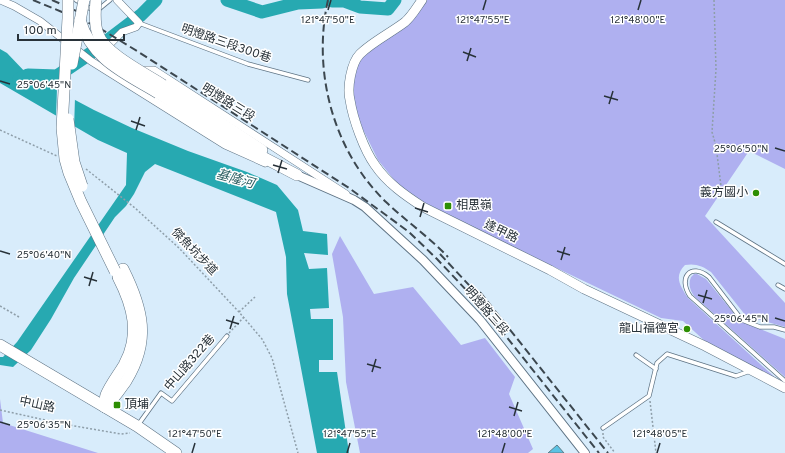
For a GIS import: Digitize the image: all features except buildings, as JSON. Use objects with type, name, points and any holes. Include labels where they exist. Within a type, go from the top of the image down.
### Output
[{"type":"main road","points":[[68,0],[62,128],[65,159],[81,202],[119,270],[133,290],[139,307],[141,322],[140,348],[129,376],[114,400],[105,407]]},
{"type":"main road","points":[[75,0],[83,28],[90,44],[113,65],[160,89],[231,129],[297,175]]},
{"type":"main road","points":[[84,0],[73,56],[68,122],[71,149],[77,173],[87,199],[119,270]]},
{"type":"main road","points":[[96,0],[96,21],[98,34],[104,45],[160,89]]},
{"type":"main road","name":"逢甲路","points":[[422,0],[407,20],[360,54],[353,67],[350,83],[349,100],[360,137],[375,165],[391,183],[423,207],[550,270],[584,289],[705,346],[785,388]]},
{"type":"main road","points":[[2,346],[137,426],[176,453]]},
{"type":"street","name":"明燈路三段","points":[[0,0],[40,21],[91,60],[226,146],[354,200]]},
{"type":"street","points":[[91,60],[122,32],[136,27],[139,23],[117,0]]},
{"type":"street","name":"明燈路三段","points":[[100,66],[134,70],[154,70],[365,207],[424,260],[480,320],[584,453]]},
{"type":"street","points":[[128,83],[125,74],[127,71],[134,70]]},
{"type":"lane","points":[[75,0],[91,9],[100,9],[110,0]]},
{"type":"lane","name":"明燈路三段300巷","points":[[139,23],[248,64],[308,80]]},
{"type":"lane","points":[[716,222],[785,264]]},
{"type":"lane","points":[[785,330],[774,327],[760,327],[742,320],[709,277],[702,272],[696,271],[690,271],[687,274],[685,284],[690,296],[785,381]]},
{"type":"lane","points":[[778,285],[785,289]]},
{"type":"lane","name":"中山路322巷","points":[[137,426],[162,394],[172,401],[227,336]]},
{"type":"lane","points":[[604,428],[649,396],[657,363],[667,354],[736,376],[751,370]]},
{"type":"lane","points":[[636,355],[656,369]]},
{"type":"path","points":[[714,0],[716,70],[712,132],[716,146],[721,186]]},
{"type":"path","points":[[0,130],[61,158]]},
{"type":"path","name":"傑魚坑步道","points":[[81,167],[88,170],[135,208],[179,248],[244,317],[262,339],[272,358],[298,453]]},
{"type":"path","points":[[239,312],[256,296]]},
{"type":"path","points":[[0,306],[19,317]]},
{"type":"path","name":"中山路322巷","points":[[227,336],[244,317]]},
{"type":"path","points":[[649,396],[656,453]]},
{"type":"path","name":"中山路","points":[[0,410],[49,421],[121,434],[130,433],[137,426]]},
{"type":"path","points":[[604,428],[603,437],[615,453]]},
{"type":"shaded area","points":[[422,0],[785,0],[785,169],[749,151],[705,216],[785,303],[785,327],[746,316],[711,272],[702,267],[692,264],[685,265],[679,274],[679,282],[688,298],[780,382],[708,344],[683,321],[661,318],[408,197],[378,160],[350,103],[352,65]]},
{"type":"shaded area","points":[[340,236],[374,294],[413,287],[461,345],[485,338],[515,377],[509,394],[533,449],[528,453],[360,453],[346,382],[343,317],[332,254]]},
{"type":"shaded area","points":[[694,274],[706,279],[740,321],[785,339],[785,377],[695,297],[690,285],[691,277]]},
{"type":"shaded area","points":[[0,399],[3,423],[98,453],[0,453]]},
{"type":"water","name":"基隆河","points":[[0,49],[7,53],[28,75],[94,110],[132,128],[188,151],[247,172],[277,185],[298,210],[303,231],[327,234],[328,255],[304,253],[309,269],[327,268],[329,308],[310,309],[311,319],[333,319],[333,360],[319,360],[319,372],[337,372],[349,453],[317,453],[287,294],[286,257],[276,212],[155,164],[145,172],[126,206],[115,217],[74,278],[51,319],[31,350],[13,367],[0,365],[0,357],[3,357],[17,342],[126,185],[127,153],[98,140],[0,83]]},
{"type":"pier","points":[[57,88],[75,97],[74,129],[56,118]]},
{"type":"waterway","points":[[19,79],[28,75],[57,76],[91,53],[141,15],[156,0]]},
{"type":"waterway","points":[[227,0],[262,12],[298,3],[322,2]]},
{"type":"waterway","points":[[332,1],[344,1],[360,7],[388,9],[395,0]]},
{"type":"railway","points":[[33,0],[96,26],[137,51],[349,188],[409,232],[437,259],[485,310],[599,453]]},
{"type":"railway","points":[[52,0],[81,13]]},
{"type":"railway","points":[[328,0],[324,27],[323,54],[325,82],[331,108],[340,134],[352,159],[368,182],[386,202],[448,257]]},
{"type":"railway","points":[[440,254],[481,298]]},
{"type":"railway","points":[[480,292],[608,453]]},
{"type":"place","name":"義方國小","points":[[756,193]]},
{"type":"place","name":"相思嶺","points":[[448,206]]},
{"type":"place","name":"龍山福德宮","points":[[687,329]]},
{"type":"place","name":"頂埔","points":[[117,405]]}]
